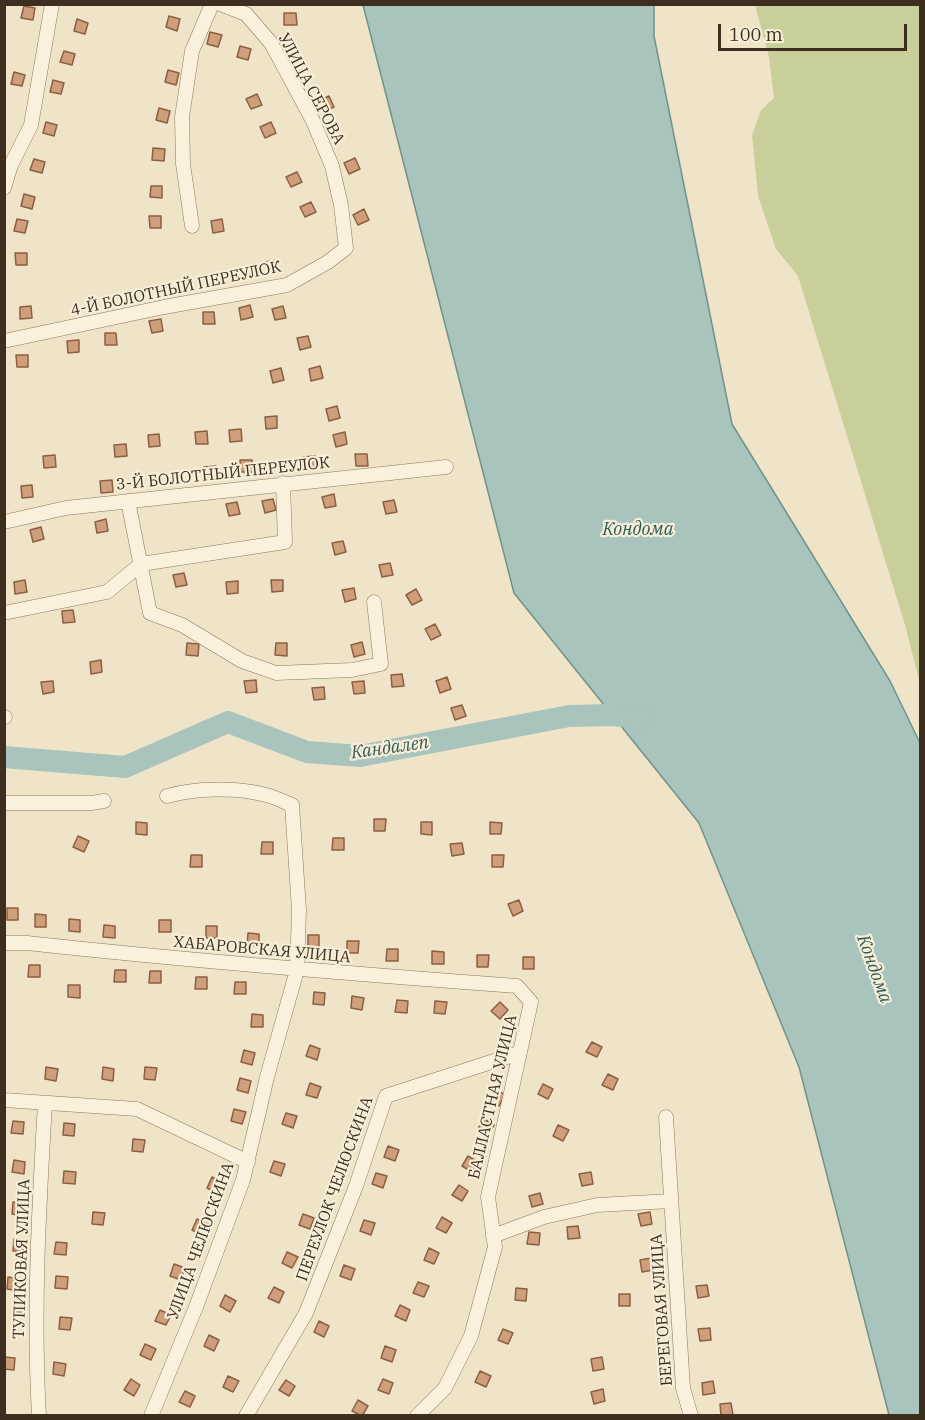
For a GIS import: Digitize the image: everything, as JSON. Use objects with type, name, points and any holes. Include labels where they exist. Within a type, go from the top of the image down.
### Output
[{"type":"street","points":[[4,188],[11,165],[31,124],[52,4]]},
{"type":"street","points":[[192,226],[183,164],[182,117],[192,51],[212,4]]},
{"type":"street","name":"УЛИЦА СЕРОВА","points":[[220,4],[246,14],[271,43],[313,121],[332,166],[341,205],[346,248]]},
{"type":"street","name":"4-Й БОЛОТНЫЙ ПЕРЕУЛОК","points":[[4,341],[287,285],[328,262],[346,248]]},
{"type":"street","name":"3-Й БОЛОТНЫЙ ПЕРЕУЛОК","points":[[4,522],[66,508],[446,467]]},
{"type":"street","points":[[4,613],[107,592],[141,564],[285,542],[283,483]]},
{"type":"street","points":[[128,501],[150,613],[182,626],[242,661],[276,673],[352,670],[381,664],[374,602]]},
{"type":"street","name":"УЛИЦА ЧЕЛЮСКИНА","points":[[151,1416],[196,1307],[243,1180],[267,1077],[297,970],[299,910],[292,805],[265,795],[228,790],[185,791],[167,796]]},
{"type":"street","points":[[4,802],[104,801]]},
{"type":"street","name":"ХАБАРОВСКАЯ УЛИЦА","points":[[4,943],[27,943],[297,970],[518,986]]},
{"type":"street","name":"БАЛЛАСТНАЯ УЛИЦА","points":[[417,1416],[445,1388],[471,1336],[495,1247],[488,1197],[531,1002],[518,986]]},
{"type":"street","name":"ПЕРЕУЛОК ЧЕЛЮСКИНА","points":[[246,1416],[306,1313],[356,1186],[386,1096],[519,1053]]},
{"type":"street","points":[[4,1100],[137,1109],[248,1162]]},
{"type":"street","name":"ТУПИКОВАЯ УЛИЦА","points":[[39,1416],[36,1364],[36,1253],[45,1103]]},
{"type":"street","name":"БЕРЕГОВАЯ УЛИЦА","points":[[666,1117],[683,1388],[691,1416]]},
{"type":"street","points":[[493,1236],[544,1216],[597,1205],[671,1201]]},
{"type":"green space","points":[[755,5],[920,5],[920,684],[905,625],[798,276],[776,249],[758,196],[752,135],[761,110],[774,98],[769,57]]},
{"type":"water","name":"Кондома","points":[[363,5],[654,5],[654,36],[732,424],[890,681],[920,743],[920,1415],[889,1415],[799,1067],[699,823],[514,593]]},
{"type":"building","points":[[24,6],[35,8],[33,20],[21,18]]},
{"type":"building","points":[[284,13],[296,13],[297,25],[284,25]]},
{"type":"building","points":[[169,16],[180,19],[177,31],[166,27]]},
{"type":"building","points":[[77,19],[88,23],[85,34],[74,31]]},
{"type":"building","points":[[210,32],[222,35],[218,47],[207,44]]},
{"type":"building","points":[[240,46],[251,49],[248,60],[237,57]]},
{"type":"building","points":[[64,51],[75,54],[72,65],[60,62]]},
{"type":"building","points":[[168,70],[179,73],[176,85],[165,82]]},
{"type":"building","points":[[14,72],[25,75],[22,86],[11,84]]},
{"type":"building","points":[[53,80],[64,83],[61,94],[50,92]]},
{"type":"building","points":[[257,94],[262,105],[251,109],[246,99]]},
{"type":"building","points":[[329,96],[334,107],[323,112],[318,101]]},
{"type":"building","points":[[159,108],[170,111],[167,123],[156,120]]},
{"type":"building","points":[[46,122],[57,125],[54,136],[43,133]]},
{"type":"building","points":[[271,122],[276,133],[265,138],[260,127]]},
{"type":"building","points":[[153,148],[165,149],[164,161],[152,160]]},
{"type":"building","points":[[355,158],[360,169],[349,174],[344,163]]},
{"type":"building","points":[[34,159],[45,162],[42,173],[30,170]]},
{"type":"building","points":[[297,172],[302,182],[291,187],[286,177]]},
{"type":"building","points":[[151,186],[162,186],[162,198],[150,197]]},
{"type":"building","points":[[24,194],[35,197],[32,209],[21,206]]},
{"type":"building","points":[[311,202],[316,212],[305,217],[300,207]]},
{"type":"building","points":[[364,209],[369,220],[358,225],[353,215]]},
{"type":"building","points":[[149,216],[161,216],[161,228],[150,228]]},
{"type":"building","points":[[17,219],[28,221],[25,233],[14,231]]},
{"type":"building","points":[[222,219],[224,231],[213,233],[211,221]]},
{"type":"building","points":[[15,253],[27,253],[27,265],[16,265]]},
{"type":"building","points":[[276,260],[279,271],[268,274],[265,262]]},
{"type":"building","points":[[250,305],[253,317],[241,320],[239,308]]},
{"type":"building","points":[[31,306],[32,318],[20,319],[20,307]]},
{"type":"building","points":[[283,306],[286,318],[275,320],[272,309]]},
{"type":"building","points":[[203,312],[214,312],[215,324],[203,324]]},
{"type":"building","points":[[161,319],[163,331],[152,333],[149,321]]},
{"type":"building","points":[[105,333],[116,333],[117,345],[105,345]]},
{"type":"building","points":[[308,336],[311,347],[300,350],[297,338]]},
{"type":"building","points":[[79,340],[79,352],[68,353],[67,341]]},
{"type":"building","points":[[16,355],[28,355],[28,367],[17,367]]},
{"type":"building","points":[[320,366],[323,378],[311,381],[309,369]]},
{"type":"building","points":[[281,368],[284,380],[273,383],[270,371]]},
{"type":"building","points":[[337,406],[340,418],[329,421],[326,409]]},
{"type":"building","points":[[277,416],[277,428],[266,429],[265,417]]},
{"type":"building","points":[[241,429],[242,441],[230,442],[229,430]]},
{"type":"building","points":[[207,431],[208,444],[196,444],[195,432]]},
{"type":"building","points":[[345,432],[347,444],[336,447],[333,435]]},
{"type":"building","points":[[159,434],[160,446],[149,447],[148,435]]},
{"type":"building","points":[[126,444],[127,456],[115,457],[114,445]]},
{"type":"building","points":[[355,454],[367,454],[368,466],[356,466]]},
{"type":"building","points":[[55,455],[56,467],[44,468],[43,456]]},
{"type":"building","points":[[315,456],[316,468],[304,469],[303,457]]},
{"type":"building","points":[[240,460],[252,460],[253,472],[241,472]]},
{"type":"building","points":[[216,466],[217,478],[206,479],[204,467]]},
{"type":"building","points":[[112,480],[113,492],[101,493],[100,481]]},
{"type":"building","points":[[32,485],[33,497],[22,498],[21,486]]},
{"type":"building","points":[[334,494],[336,506],[325,508],[322,497]]},
{"type":"building","points":[[273,499],[276,510],[265,513],[262,501]]},
{"type":"building","points":[[394,500],[397,512],[386,514],[383,502]]},
{"type":"building","points":[[237,502],[240,514],[229,516],[226,504]]},
{"type":"building","points":[[106,519],[108,531],[97,533],[95,522]]},
{"type":"building","points":[[41,527],[44,539],[33,542],[30,530]]},
{"type":"building","points":[[343,541],[346,552],[335,555],[332,543]]},
{"type":"building","points":[[390,563],[393,575],[382,577],[379,565]]},
{"type":"building","points":[[184,573],[187,585],[176,587],[173,575]]},
{"type":"building","points":[[25,580],[27,592],[15,594],[14,582]]},
{"type":"building","points":[[271,580],[283,580],[283,591],[272,592]]},
{"type":"building","points":[[238,581],[238,593],[227,594],[226,582]]},
{"type":"building","points":[[354,588],[356,599],[345,602],[342,590]]},
{"type":"building","points":[[416,589],[422,600],[412,605],[406,595]]},
{"type":"building","points":[[73,610],[75,622],[63,623],[62,611]]},
{"type":"building","points":[[435,624],[441,635],[431,640],[425,629]]},
{"type":"building","points":[[362,642],[365,654],[354,657],[351,645]]},
{"type":"building","points":[[187,643],[199,644],[198,656],[186,655]]},
{"type":"building","points":[[276,643],[287,643],[287,656],[275,655]]},
{"type":"building","points":[[101,660],[102,672],[91,674],[90,662]]},
{"type":"building","points":[[402,674],[404,686],[392,687],[391,675]]},
{"type":"building","points":[[447,677],[451,689],[440,693],[436,681]]},
{"type":"building","points":[[256,680],[257,692],[246,693],[244,681]]},
{"type":"building","points":[[53,681],[54,692],[43,694],[41,682]]},
{"type":"building","points":[[364,681],[365,693],[354,694],[352,682]]},
{"type":"building","points":[[324,687],[325,699],[314,700],[312,688]]},
{"type":"building","points":[[462,705],[466,716],[455,720],[451,708]]},
{"type":"building","points":[[374,819],[386,819],[385,831],[374,831]]},
{"type":"building","points":[[136,822],[147,823],[147,835],[136,834]]},
{"type":"building","points":[[421,822],[432,822],[432,835],[421,834]]},
{"type":"building","points":[[490,822],[502,823],[501,834],[490,834]]},
{"type":"building","points":[[78,836],[89,841],[84,852],[73,847]]},
{"type":"building","points":[[333,838],[344,838],[344,850],[332,850]]},
{"type":"building","points":[[262,842],[273,842],[273,854],[261,854]]},
{"type":"building","points":[[462,843],[464,854],[452,856],[450,844]]},
{"type":"building","points":[[191,855],[202,855],[202,867],[190,867]]},
{"type":"building","points":[[492,855],[504,855],[503,867],[492,867]]},
{"type":"building","points":[[519,900],[523,911],[513,916],[508,904]]},
{"type":"building","points":[[7,908],[18,908],[18,920],[7,920]]},
{"type":"building","points":[[35,914],[46,915],[46,927],[35,927]]},
{"type":"building","points":[[69,919],[80,920],[80,932],[69,931]]},
{"type":"building","points":[[159,920],[171,920],[171,932],[159,932]]},
{"type":"building","points":[[104,925],[115,926],[115,938],[103,937]]},
{"type":"building","points":[[206,926],[217,926],[217,938],[206,938]]},
{"type":"building","points":[[248,933],[259,934],[259,946],[247,945]]},
{"type":"building","points":[[308,935],[319,935],[319,947],[308,947]]},
{"type":"building","points":[[347,941],[359,941],[358,953],[347,953]]},
{"type":"building","points":[[387,949],[398,949],[398,961],[386,961]]},
{"type":"building","points":[[432,951],[444,952],[444,964],[432,964]]},
{"type":"building","points":[[477,955],[489,955],[488,967],[477,967]]},
{"type":"building","points":[[523,957],[534,957],[534,969],[523,969]]},
{"type":"building","points":[[29,965],[40,965],[40,977],[28,977]]},
{"type":"building","points":[[115,970],[126,970],[126,982],[114,982]]},
{"type":"building","points":[[150,971],[161,971],[161,983],[149,983]]},
{"type":"building","points":[[196,977],[207,977],[207,989],[195,989]]},
{"type":"building","points":[[235,982],[246,982],[246,994],[234,994]]},
{"type":"building","points":[[68,985],[80,985],[80,998],[68,997]]},
{"type":"building","points":[[314,992],[325,993],[324,1005],[313,1004]]},
{"type":"building","points":[[352,996],[364,998],[362,1010],[351,1008]]},
{"type":"building","points":[[397,1000],[408,1001],[407,1013],[395,1012]]},
{"type":"building","points":[[435,1001],[447,1002],[445,1014],[434,1013]]},
{"type":"building","points":[[500,1002],[508,1010],[500,1019],[491,1011]]},
{"type":"building","points":[[252,1014],[263,1015],[263,1027],[251,1027]]},
{"type":"building","points":[[592,1042],[602,1047],[597,1057],[586,1052]]},
{"type":"building","points":[[310,1045],[320,1049],[317,1060],[306,1056]]},
{"type":"building","points":[[244,1050],[255,1053],[252,1065],[241,1062]]},
{"type":"building","points":[[46,1067],[58,1069],[56,1081],[45,1079]]},
{"type":"building","points":[[103,1067],[114,1069],[113,1081],[102,1079]]},
{"type":"building","points":[[145,1067],[157,1068],[155,1080],[144,1079]]},
{"type":"building","points":[[608,1074],[618,1079],[613,1090],[602,1085]]},
{"type":"building","points":[[240,1078],[251,1081],[248,1093],[237,1090]]},
{"type":"building","points":[[310,1083],[321,1087],[317,1098],[306,1095]]},
{"type":"building","points":[[543,1084],[553,1089],[548,1099],[538,1094]]},
{"type":"building","points":[[496,1089],[505,1095],[499,1106],[489,1100]]},
{"type":"building","points":[[234,1109],[246,1112],[242,1124],[231,1121]]},
{"type":"building","points":[[286,1113],[297,1116],[293,1128],[282,1124]]},
{"type":"building","points":[[484,1119],[494,1125],[488,1135],[478,1129]]},
{"type":"building","points":[[13,1121],[24,1122],[23,1134],[11,1133]]},
{"type":"building","points":[[64,1123],[75,1124],[74,1136],[63,1135]]},
{"type":"building","points":[[558,1125],[569,1130],[563,1141],[553,1136]]},
{"type":"building","points":[[133,1139],[145,1140],[143,1152],[132,1151]]},
{"type":"building","points":[[388,1146],[399,1150],[395,1161],[384,1157]]},
{"type":"building","points":[[468,1156],[478,1162],[472,1172],[462,1166]]},
{"type":"building","points":[[14,1160],[25,1162],[24,1174],[12,1172]]},
{"type":"building","points":[[274,1161],[285,1164],[281,1176],[270,1172]]},
{"type":"building","points":[[64,1171],[76,1172],[75,1184],[63,1183]]},
{"type":"building","points":[[591,1172],[593,1184],[582,1186],[579,1174]]},
{"type":"building","points":[[376,1173],[387,1176],[383,1188],[372,1184]]},
{"type":"building","points":[[212,1177],[222,1182],[217,1193],[207,1188]]},
{"type":"building","points":[[459,1185],[468,1191],[462,1201],[452,1195]]},
{"type":"building","points":[[540,1193],[543,1204],[532,1207],[529,1196]]},
{"type":"building","points":[[13,1202],[25,1204],[23,1216],[12,1214]]},
{"type":"building","points":[[93,1212],[105,1213],[103,1225],[92,1224]]},
{"type":"building","points":[[650,1212],[652,1224],[641,1226],[638,1214]]},
{"type":"building","points":[[303,1214],[314,1218],[310,1229],[299,1225]]},
{"type":"building","points":[[442,1217],[452,1223],[446,1233],[436,1228]]},
{"type":"building","points":[[197,1219],[208,1224],[202,1235],[192,1230]]},
{"type":"building","points":[[364,1220],[375,1223],[371,1235],[360,1231]]},
{"type":"building","points":[[578,1226],[580,1238],[568,1239],[567,1227]]},
{"type":"building","points":[[529,1232],[540,1233],[539,1245],[527,1244]]},
{"type":"building","points":[[14,1239],[25,1240],[24,1252],[13,1251]]},
{"type":"building","points":[[56,1242],[67,1243],[66,1255],[54,1254]]},
{"type":"building","points":[[429,1248],[439,1253],[434,1264],[424,1260]]},
{"type":"building","points":[[287,1252],[298,1257],[292,1268],[282,1263]]},
{"type":"building","points":[[651,1258],[654,1270],[642,1272],[640,1260]]},
{"type":"building","points":[[174,1264],[185,1268],[181,1280],[170,1276]]},
{"type":"building","points":[[344,1265],[355,1269],[351,1280],[340,1276]]},
{"type":"building","points":[[56,1276],[68,1277],[67,1289],[55,1288]]},
{"type":"building","points":[[8,1277],[20,1279],[19,1291],[7,1289]]},
{"type":"building","points":[[418,1282],[429,1286],[424,1297],[413,1293]]},
{"type":"building","points":[[707,1285],[709,1296],[698,1298],[696,1286]]},
{"type":"building","points":[[274,1287],[284,1292],[279,1303],[268,1298]]},
{"type":"building","points":[[516,1288],[527,1289],[526,1301],[515,1300]]},
{"type":"building","points":[[619,1294],[630,1294],[630,1306],[619,1306]]},
{"type":"building","points":[[225,1295],[236,1301],[230,1312],[220,1306]]},
{"type":"building","points":[[15,1300],[26,1301],[25,1313],[14,1312]]},
{"type":"building","points":[[400,1305],[410,1310],[406,1321],[395,1316]]},
{"type":"building","points":[[160,1310],[171,1315],[166,1325],[155,1321]]},
{"type":"building","points":[[60,1317],[72,1318],[70,1330],[59,1329]]},
{"type":"building","points":[[319,1321],[329,1326],[324,1337],[314,1332]]},
{"type":"building","points":[[710,1328],[711,1340],[700,1341],[698,1329]]},
{"type":"building","points":[[503,1329],[513,1333],[508,1344],[498,1340]]},
{"type":"building","points":[[209,1335],[219,1340],[214,1351],[204,1346]]},
{"type":"building","points":[[145,1344],[156,1349],[151,1360],[140,1355]]},
{"type":"building","points":[[385,1346],[396,1350],[392,1362],[381,1358]]},
{"type":"building","points":[[4,1357],[15,1358],[14,1370],[4,1369]]},
{"type":"building","points":[[602,1357],[604,1369],[593,1371],[591,1359]]},
{"type":"building","points":[[54,1362],[66,1364],[64,1376],[53,1374]]},
{"type":"building","points":[[480,1371],[491,1376],[486,1387],[475,1382]]},
{"type":"building","points":[[228,1376],[239,1381],[233,1392],[223,1387]]},
{"type":"building","points":[[131,1379],[140,1385],[134,1396],[124,1390]]},
{"type":"building","points":[[383,1379],[393,1383],[389,1394],[378,1390]]},
{"type":"building","points":[[286,1380],[295,1386],[289,1396],[279,1390]]},
{"type":"building","points":[[713,1381],[715,1393],[703,1395],[702,1383]]},
{"type":"building","points":[[603,1389],[605,1401],[594,1404],[591,1392]]},
{"type":"building","points":[[185,1391],[195,1396],[190,1407],[179,1402]]},
{"type":"building","points":[[358,1400],[368,1406],[362,1416],[352,1411]]},
{"type":"building","points":[[731,1403],[733,1415],[721,1416],[720,1404]]},
{"type":"waterway","name":"Кандалеп","points":[[4,757],[125,767],[228,722],[307,752],[360,756],[569,716],[612,715],[640,718]]}]
